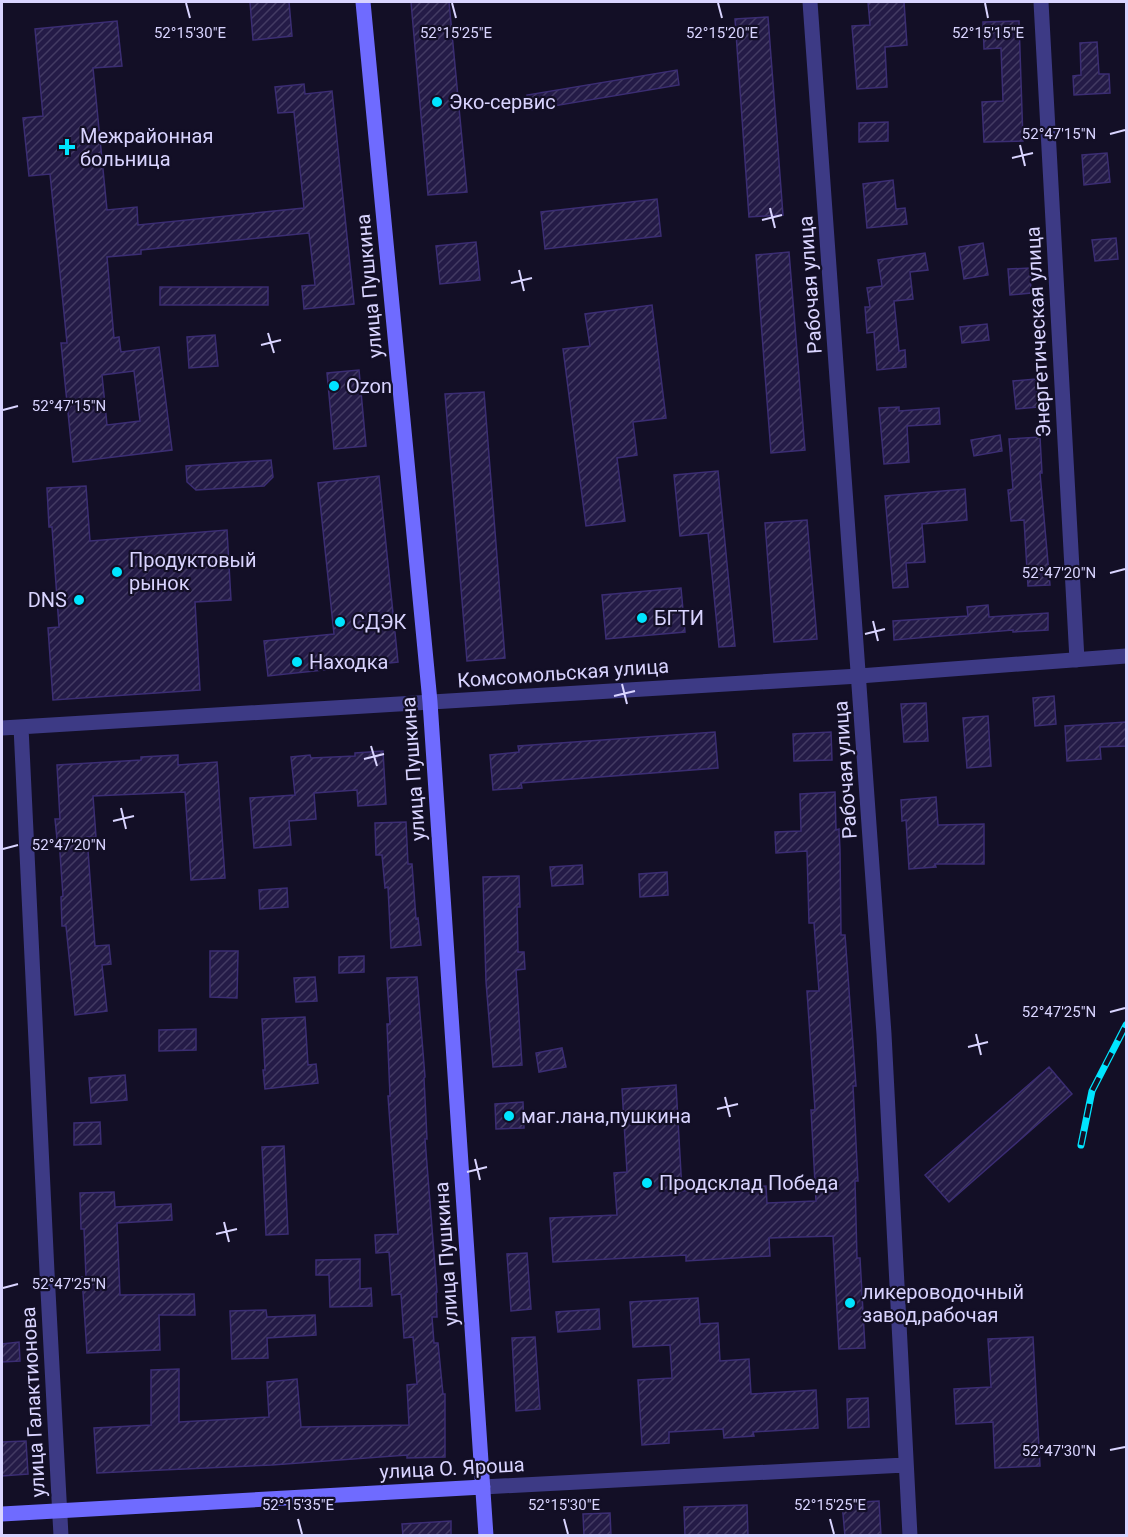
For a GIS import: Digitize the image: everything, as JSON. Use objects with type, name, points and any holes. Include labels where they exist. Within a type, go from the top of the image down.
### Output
[{"type":"main road","name":"улица Пушкина","points":[[363,2],[430,702],[486,1536]]},
{"type":"main road","name":"улица О. Яроша","points":[[2,1514],[483,1487]]},
{"type":"street","name":"Рабочая улица","points":[[810,2],[884,1034],[910,1536]]},
{"type":"street","name":"Энергетическая улица","points":[[1041,2],[1077,660]]},
{"type":"street","name":"Комсомольская улица","points":[[2,728],[859,676],[1126,656]]},
{"type":"street","name":"улица Галактионова","points":[[21,727],[61,1536]]},
{"type":"street","name":"улица О. Яроша","points":[[483,1487],[905,1465]]},
{"type":"building","points":[[250,2],[289,2],[292,36],[253,40]]},
{"type":"building","points":[[411,2],[449,2],[467,192],[428,195]]},
{"type":"building","points":[[868,2],[904,2],[907,45],[885,47],[887,87],[857,89],[852,26],[870,25]]},
{"type":"building","points":[[768,17],[783,215],[749,217],[735,19]]},
{"type":"building","points":[[117,21],[122,66],[93,68],[107,210],[137,207],[138,225],[304,208],[294,112],[278,113],[275,87],[304,84],[305,94],[332,91],[354,304],[304,309],[302,286],[315,285],[309,233],[141,250],[141,254],[107,257],[114,338],[119,337],[121,352],[159,347],[172,450],[73,462],[61,343],[67,343],[50,174],[29,176],[23,118],[43,116],[35,29]],"holes":[[[134,371],[140,421],[107,425],[102,375]]]},
{"type":"building","points":[[1019,21],[1023,141],[984,142],[982,102],[1003,101],[1001,48],[984,49],[983,22]]},
{"type":"building","points":[[1097,42],[1099,74],[1109,74],[1110,93],[1074,95],[1073,76],[1081,75],[1080,43]]},
{"type":"building","points":[[677,70],[679,85],[530,110],[527,95]]},
{"type":"building","points":[[888,122],[888,141],[859,142],[859,123]]},
{"type":"building","points":[[1107,153],[1110,182],[1084,185],[1082,155]]},
{"type":"building","points":[[893,180],[896,209],[905,208],[907,224],[867,228],[863,184]]},
{"type":"building","points":[[657,199],[661,236],[545,249],[541,212]]},
{"type":"building","points":[[1116,238],[1118,259],[1095,261],[1092,240]]},
{"type":"building","points":[[476,242],[480,280],[440,284],[436,246]]},
{"type":"building","points":[[983,243],[988,275],[964,279],[959,247]]},
{"type":"building","points":[[789,252],[805,450],[771,453],[756,255]]},
{"type":"building","points":[[925,253],[928,270],[910,272],[913,299],[894,301],[899,351],[905,350],[906,367],[877,370],[874,332],[867,333],[865,307],[870,307],[867,288],[882,286],[878,260]]},
{"type":"building","points":[[1030,268],[1031,293],[1010,295],[1008,269]]},
{"type":"building","points":[[160,287],[268,287],[268,305],[160,305]]},
{"type":"building","points":[[652,305],[666,418],[633,422],[637,455],[617,458],[625,521],[586,526],[563,349],[590,346],[585,314]]},
{"type":"building","points":[[987,324],[989,340],[962,343],[960,327]]},
{"type":"building","points":[[215,335],[218,366],[189,368],[187,337]]},
{"type":"building","points":[[359,370],[366,446],[334,449],[327,373]]},
{"type":"building","points":[[1036,379],[1038,407],[1016,409],[1013,381]]},
{"type":"building","points":[[484,392],[505,658],[467,661],[445,394]]},
{"type":"building","points":[[899,407],[899,411],[939,408],[940,424],[907,426],[909,462],[884,464],[879,408]]},
{"type":"building","points":[[1000,435],[1002,451],[974,456],[971,440]]},
{"type":"building","points":[[1040,437],[1042,473],[1040,473],[1050,585],[1028,586],[1024,520],[1011,521],[1008,490],[1013,489],[1009,439]]},
{"type":"building","points":[[271,460],[273,477],[264,486],[196,490],[187,482],[186,466]]},
{"type":"building","points":[[718,471],[735,646],[719,647],[708,533],[680,536],[674,475]]},
{"type":"building","points":[[379,476],[398,662],[268,676],[264,641],[334,634],[318,483]]},
{"type":"building","points":[[86,486],[90,541],[227,530],[231,600],[195,602],[200,690],[53,700],[48,628],[59,627],[47,488]]},
{"type":"building","points":[[965,489],[967,520],[922,524],[925,562],[906,563],[908,587],[893,588],[885,496]]},
{"type":"building","points":[[807,520],[817,639],[774,642],[765,523]]},
{"type":"building","points":[[681,588],[685,632],[606,639],[602,595]]},
{"type":"building","points":[[988,605],[989,617],[1048,613],[1048,630],[1013,632],[1013,630],[894,640],[893,621],[968,616],[967,607]]},
{"type":"building","points":[[1054,696],[1056,724],[1035,726],[1033,698]]},
{"type":"building","points":[[926,703],[928,741],[904,742],[901,704]]},
{"type":"building","points":[[988,716],[991,766],[967,768],[963,718]]},
{"type":"building","points":[[1126,722],[1126,746],[1100,747],[1101,759],[1067,761],[1065,726]]},
{"type":"building","points":[[715,732],[718,768],[521,783],[522,788],[493,790],[490,755],[519,752],[518,746]]},
{"type":"building","points":[[831,732],[832,760],[794,761],[793,734]]},
{"type":"building","points":[[383,751],[386,804],[358,806],[357,790],[314,793],[316,819],[289,821],[291,845],[254,848],[250,798],[295,795],[291,757],[355,756],[355,753]]},
{"type":"building","points":[[178,755],[178,765],[217,762],[225,878],[191,880],[185,792],[93,796],[96,837],[87,837],[95,946],[109,945],[111,964],[102,965],[107,1011],[75,1015],[66,926],[62,926],[61,897],[63,896],[59,839],[57,839],[55,819],[60,819],[57,765],[141,760],[141,757]]},
{"type":"building","points":[[835,792],[836,830],[839,829],[840,850],[841,935],[845,935],[856,1086],[853,1086],[858,1181],[855,1181],[857,1258],[860,1258],[865,1348],[839,1349],[833,1236],[769,1238],[770,1256],[686,1261],[686,1255],[553,1262],[550,1218],[617,1215],[614,1173],[627,1172],[622,1089],[676,1085],[682,1191],[766,1186],[767,1203],[816,1201],[811,1110],[815,1110],[807,991],[819,991],[814,923],[809,923],[807,851],[776,853],[775,832],[801,831],[800,794]]},
{"type":"building","points":[[936,797],[938,825],[984,824],[984,864],[935,864],[936,867],[909,869],[906,820],[902,821],[901,800]]},
{"type":"building","points":[[406,822],[408,864],[412,864],[416,919],[418,918],[421,945],[391,948],[388,887],[385,888],[382,855],[376,855],[375,823]]},
{"type":"building","points":[[582,865],[583,884],[552,886],[550,867]]},
{"type":"building","points":[[667,872],[668,895],[640,897],[639,874]]},
{"type":"building","points":[[519,876],[518,952],[524,952],[525,969],[516,970],[522,1065],[493,1067],[486,982],[483,877]]},
{"type":"building","points":[[287,888],[288,907],[260,909],[259,890]]},
{"type":"building","points":[[210,951],[238,951],[237,998],[210,997]]},
{"type":"building","points":[[364,956],[364,972],[339,973],[339,957]]},
{"type":"building","points":[[315,977],[317,1001],[296,1002],[294,978]]},
{"type":"building","points":[[417,977],[425,1077],[427,1139],[425,1139],[437,1292],[437,1317],[432,1317],[434,1343],[438,1343],[443,1394],[445,1394],[445,1457],[407,1458],[407,1455],[272,1465],[97,1473],[94,1428],[151,1425],[151,1370],[179,1369],[179,1422],[269,1417],[267,1382],[297,1379],[301,1427],[409,1425],[407,1385],[417,1384],[413,1337],[404,1338],[401,1294],[392,1295],[389,1252],[376,1253],[375,1235],[398,1234],[388,1096],[390,1096],[387,1024],[390,1024],[387,978]]},
{"type":"building","points":[[305,1017],[308,1065],[316,1064],[318,1083],[265,1089],[262,1019]]},
{"type":"building","points":[[196,1029],[196,1050],[159,1051],[159,1030]]},
{"type":"building","points":[[562,1048],[566,1067],[539,1072],[536,1053]]},
{"type":"building","points":[[1049,1067],[1072,1094],[949,1202],[925,1175]]},
{"type":"building","points":[[125,1075],[127,1100],[91,1103],[89,1078]]},
{"type":"building","name":"маг.лана,пушкина","points":[[523,1102],[524,1128],[496,1129],[495,1104]]},
{"type":"building","points":[[100,1122],[101,1144],[74,1145],[74,1123]]},
{"type":"building","points":[[284,1146],[288,1234],[266,1235],[262,1147]]},
{"type":"building","points":[[114,1192],[115,1207],[171,1204],[172,1220],[117,1223],[120,1295],[194,1294],[195,1315],[159,1315],[160,1350],[87,1353],[82,1277],[86,1277],[84,1229],[81,1229],[80,1193]]},
{"type":"building","points":[[527,1253],[531,1309],[511,1311],[507,1254]]},
{"type":"building","points":[[360,1259],[360,1289],[371,1288],[372,1306],[330,1307],[329,1275],[316,1275],[316,1260]]},
{"type":"building","points":[[698,1298],[700,1324],[718,1323],[720,1361],[749,1359],[751,1394],[816,1390],[818,1428],[753,1432],[754,1436],[724,1438],[723,1429],[669,1432],[669,1443],[642,1445],[638,1380],[672,1378],[670,1345],[633,1347],[630,1302]]},
{"type":"building","points":[[599,1309],[600,1329],[558,1332],[556,1312]]},
{"type":"building","points":[[266,1310],[267,1317],[315,1315],[316,1335],[267,1338],[268,1358],[232,1359],[230,1311]]},
{"type":"building","points":[[535,1337],[540,1409],[516,1411],[512,1338]]},
{"type":"building","points":[[1033,1337],[1040,1466],[995,1468],[993,1422],[956,1424],[954,1389],[991,1387],[988,1339]]},
{"type":"building","points":[[19,1342],[20,1361],[2,1362],[2,1344]]},
{"type":"building","points":[[868,1398],[869,1427],[848,1428],[847,1399]]},
{"type":"building","points":[[26,1441],[28,1474],[2,1476],[2,1442]]},
{"type":"building","points":[[879,1501],[881,1536],[845,1536],[842,1503]]},
{"type":"building","points":[[747,1505],[748,1536],[685,1536],[684,1507]]},
{"type":"building","points":[[610,1513],[611,1536],[584,1536],[583,1514]]},
{"type":"building","points":[[451,1521],[451,1536],[403,1536],[402,1524]]},
{"type":"railway","points":[[1081,1145],[1092,1091],[1126,1025]]},
{"type":"place","name":"Эко-сервис","points":[[437,102]]},
{"type":"place","name":"Межрайонная больница","points":[[67,147]]},
{"type":"place","name":"Ozon","points":[[334,386]]},
{"type":"place","name":"Продуктовый рынок","points":[[117,572]]},
{"type":"place","name":"DNS","points":[[79,600]]},
{"type":"place","name":"БГТИ","points":[[642,618]]},
{"type":"place","name":"СДЭК","points":[[340,622]]},
{"type":"place","name":"Находка","points":[[297,662]]},
{"type":"place","name":"маг.лана,пушкина","points":[[509,1116]]},
{"type":"place","name":"Продсклад Победа","points":[[647,1183]]},
{"type":"place","name":"ликероводочный завод,рабочая","points":[[850,1303]]}]
